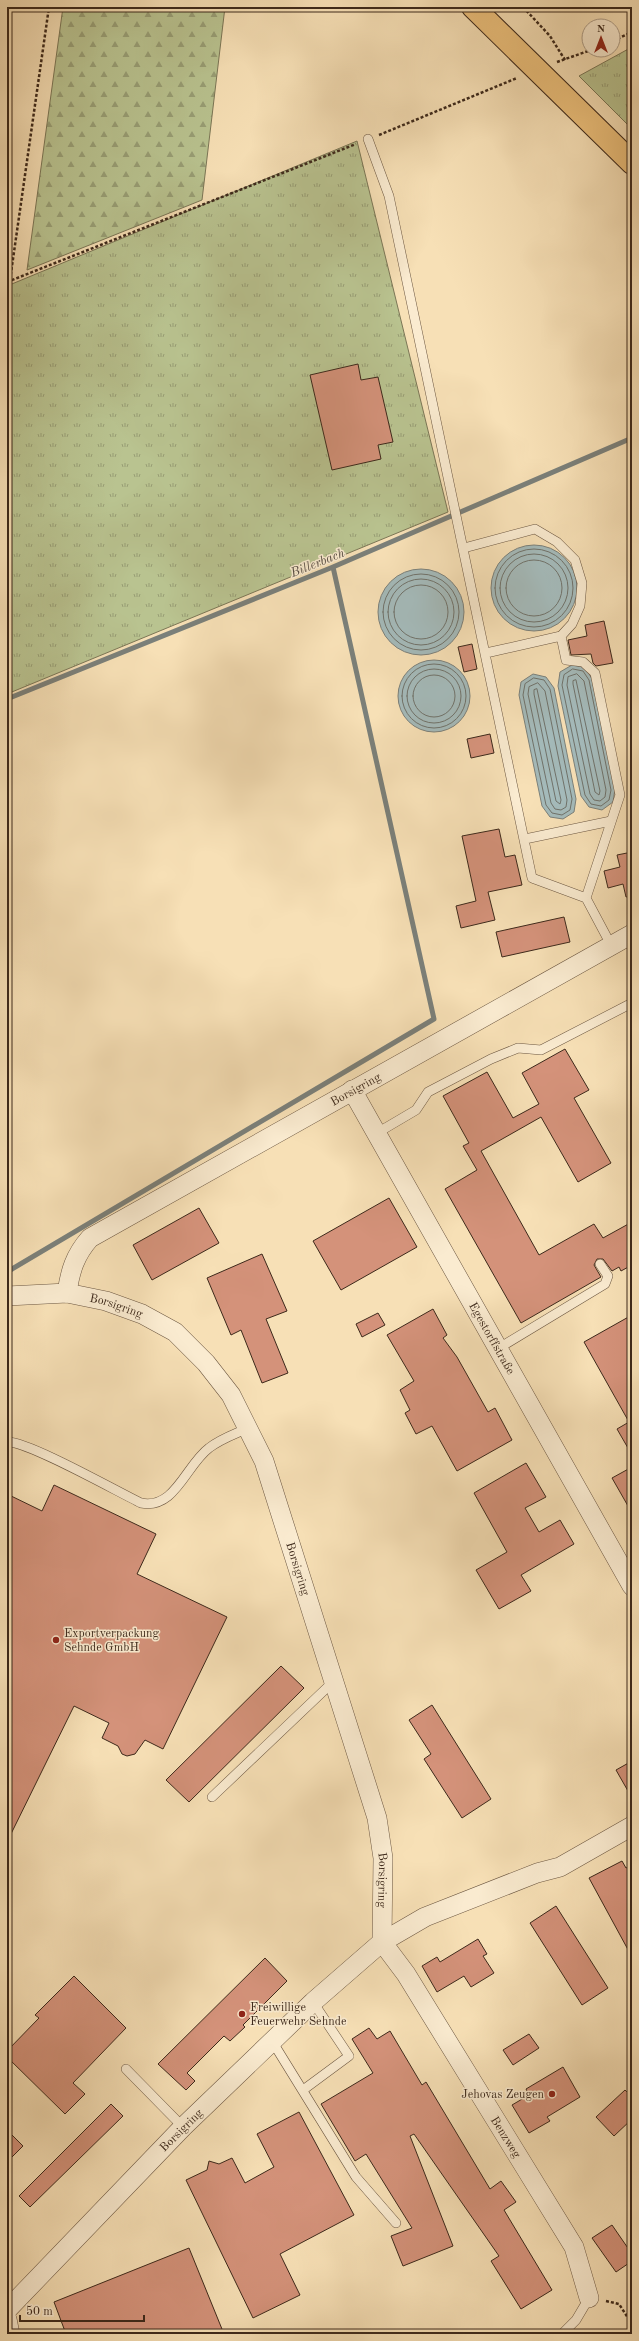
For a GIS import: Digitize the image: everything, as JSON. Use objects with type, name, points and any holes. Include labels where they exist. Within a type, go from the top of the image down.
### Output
[{"type":"main road","points":[[473,7],[538,69],[632,163]]},
{"type":"street","name":"Borsigring","points":[[67,1293],[70,1271],[80,1250],[90,1238],[632,934]]},
{"type":"street","name":"Egestorffstraße","points":[[352,1090],[632,1586]]},
{"type":"street","name":"Borsigring","points":[[7,1296],[67,1293],[106,1302],[142,1314],[174,1332],[206,1363],[231,1395],[264,1461],[377,1818],[383,1858],[382,1942]]},
{"type":"street","name":"Borsigring","points":[[7,2310],[183,2127],[272,2041],[382,1942],[425,1917],[537,1873],[560,1867],[632,1826]]},
{"type":"street","name":"Benzweg","points":[[382,1942],[406,1974],[574,2247],[589,2298]]},
{"type":"street","points":[[7,2318],[10,2334]]},
{"type":"lane","points":[[368,139],[389,196],[532,878],[586,898],[611,945]]},
{"type":"lane","points":[[464,548],[535,529],[557,542],[575,560],[582,583],[580,606],[572,624],[561,636],[486,653]]},
{"type":"lane","points":[[561,636],[566,660],[583,662],[595,673],[620,795],[586,898]]},
{"type":"lane","points":[[525,839],[612,821]]},
{"type":"lane","points":[[377,1133],[416,1110],[428,1092],[491,1059],[518,1048],[541,1050],[632,1003]]},
{"type":"lane","points":[[498,1348],[605,1284],[608,1276],[600,1264]]},
{"type":"lane","points":[[7,1442],[14,1442],[38,1452],[141,1503],[150,1505],[167,1499],[199,1456],[210,1447],[248,1428]]},
{"type":"lane","points":[[212,1797],[334,1681]]},
{"type":"lane","points":[[303,2090],[349,2056],[314,2002]]},
{"type":"lane","points":[[272,2041],[356,2177],[396,2223]]},
{"type":"lane","points":[[126,2069],[183,2127]]},
{"type":"lane","points":[[562,2334],[576,2320],[589,2298]]},
{"type":"path","points":[[8,281],[49,7]]},
{"type":"path","points":[[523,7],[550,36],[565,60]]},
{"type":"path","points":[[621,37],[632,32]]},
{"type":"path","points":[[8,281],[368,139],[538,69],[581,54]]},
{"type":"path","points":[[589,2298],[619,2304],[632,2324]]},
{"type":"green space","points":[[63,7],[225,7],[202,200],[27,270]]},
{"type":"green space","points":[[632,47],[632,129],[579,76],[612,58],[621,58],[621,53]]},
{"type":"green space","points":[[357,141],[448,512],[7,694],[7,286]]},
{"type":"water","points":[[534,545],[550,548],[558,552],[570,564],[574,572],[577,588],[574,604],[570,612],[558,624],[550,628],[534,631],[518,628],[510,624],[498,612],[494,604],[491,588],[494,572],[498,564],[510,552],[518,548]]},
{"type":"water","points":[[421,569],[437,573],[451,582],[460,596],[464,612],[460,628],[451,642],[437,651],[421,655],[405,651],[391,642],[382,628],[378,612],[382,596],[391,582],[405,573]]},
{"type":"water","points":[[434,660],[454,666],[464,676],[470,696],[464,716],[454,726],[434,732],[414,726],[404,716],[398,696],[404,676],[414,666]]},
{"type":"water","points":[[572,665],[585,667],[592,679],[615,789],[613,802],[602,810],[589,807],[581,796],[558,686],[560,672]]},
{"type":"water","points":[[533,674],[546,677],[554,688],[576,799],[574,812],[563,819],[550,817],[542,806],[519,695],[521,682]]},
{"type":"building","points":[[358,364],[361,380],[378,377],[393,442],[378,445],[381,459],[332,470],[310,375]]},
{"type":"building","points":[[604,621],[613,663],[596,666],[593,663],[591,654],[571,655],[568,640],[587,636],[585,625]]},
{"type":"building","points":[[472,644],[477,669],[464,672],[458,647]]},
{"type":"building","points":[[490,734],[494,753],[471,758],[467,739]]},
{"type":"building","points":[[499,829],[505,857],[515,855],[522,885],[488,892],[495,920],[461,928],[456,906],[476,901],[462,836]]},
{"type":"building","points":[[632,852],[632,896],[626,897],[623,884],[608,888],[604,871],[620,867],[617,855]]},
{"type":"building","points":[[564,917],[570,942],[502,957],[496,932]]},
{"type":"building","points":[[565,1049],[589,1090],[574,1098],[611,1163],[578,1182],[541,1117],[481,1151],[539,1255],[594,1224],[603,1238],[632,1222],[632,1265],[621,1271],[619,1267],[612,1271],[603,1259],[597,1259],[594,1265],[601,1277],[521,1323],[445,1189],[477,1170],[463,1146],[469,1143],[443,1096],[487,1072],[513,1118],[539,1104],[522,1073]]},
{"type":"building","points":[[389,1198],[417,1247],[341,1290],[313,1241]]},
{"type":"building","points":[[199,1208],[219,1243],[152,1280],[133,1245]]},
{"type":"building","points":[[262,1254],[287,1311],[266,1319],[288,1373],[262,1383],[241,1330],[231,1335],[207,1278]]},
{"type":"building","points":[[433,1309],[447,1335],[443,1338],[457,1357],[488,1412],[495,1408],[512,1440],[457,1471],[432,1426],[416,1434],[405,1413],[410,1410],[400,1390],[414,1381],[387,1335]]},
{"type":"building","points":[[378,1313],[385,1325],[362,1337],[356,1324]]},
{"type":"building","points":[[632,1315],[632,1455],[617,1429],[629,1422],[584,1342]]},
{"type":"building","points":[[526,1463],[546,1497],[525,1508],[539,1532],[560,1520],[574,1544],[521,1575],[531,1591],[499,1609],[476,1570],[507,1552],[474,1493]]},
{"type":"building","points":[[632,1467],[632,1513],[612,1478]]},
{"type":"building","name":"Exportverpackung Sehnde GmbH","points":[[54,1485],[156,1534],[137,1574],[227,1617],[163,1749],[145,1740],[135,1754],[127,1756],[122,1754],[118,1746],[102,1738],[109,1723],[74,1706],[7,1842],[7,1494],[42,1511]]},
{"type":"building","points":[[281,1666],[304,1688],[189,1802],[166,1780]]},
{"type":"building","points":[[432,1705],[491,1799],[462,1818],[424,1759],[431,1754],[409,1720]]},
{"type":"building","points":[[632,1761],[632,1798],[616,1770]]},
{"type":"building","points":[[622,1861],[626,1868],[632,1865],[632,1957],[589,1878]]},
{"type":"building","points":[[556,1906],[608,1988],[582,2005],[530,1923]]},
{"type":"building","points":[[478,1939],[487,1954],[483,1956],[494,1973],[471,1987],[464,1976],[437,1992],[422,1966],[437,1957],[440,1962]]},
{"type":"building","name":"Freiwillige Feuerwehr Sehnde","points":[[265,1958],[287,1981],[243,2025],[245,2027],[230,2041],[224,2036],[187,2073],[195,2081],[186,2090],[158,2064]]},
{"type":"building","points":[[74,1976],[126,2028],[73,2083],[85,2094],[65,2114],[7,2057],[7,2051],[39,2018],[35,2015]]},
{"type":"building","points":[[369,2028],[377,2039],[390,2031],[422,2085],[426,2082],[490,2189],[501,2181],[516,2202],[504,2210],[552,2290],[521,2309],[491,2261],[499,2256],[414,2134],[410,2136],[453,2246],[403,2266],[391,2236],[412,2228],[366,2154],[355,2161],[321,2104],[373,2073],[352,2039]]},
{"type":"building","points":[[529,2034],[539,2048],[513,2065],[503,2050]]},
{"type":"building","points":[[563,2067],[580,2097],[547,2117],[550,2121],[529,2133],[512,2105],[529,2095],[526,2089]]},
{"type":"building","points":[[625,2090],[632,2097],[632,2119],[614,2136],[596,2117]]},
{"type":"building","points":[[111,2104],[123,2116],[30,2207],[19,2196]]},
{"type":"building","points":[[299,2112],[354,2215],[280,2254],[300,2295],[253,2318],[186,2180],[207,2170],[209,2161],[219,2164],[232,2158],[245,2183],[274,2167],[257,2134]]},
{"type":"building","points":[[7,2130],[23,2146],[7,2162]]},
{"type":"building","points":[[612,2225],[632,2254],[632,2261],[616,2272],[592,2238]]},
{"type":"building","points":[[189,2248],[224,2334],[66,2334],[54,2302]]},
{"type":"waterway","name":"Billerbach","points":[[7,699],[333,567],[632,438]]},
{"type":"waterway","points":[[7,1272],[434,1019],[333,567]]},
{"type":"place","name":"Exportverpackung Sehnde GmbH","points":[[56,1640]]},
{"type":"place","name":"Freiwillige Feuerwehr Sehnde","points":[[242,2014]]},
{"type":"place","name":"Jehovas Zeugen","points":[[552,2094]]}]
